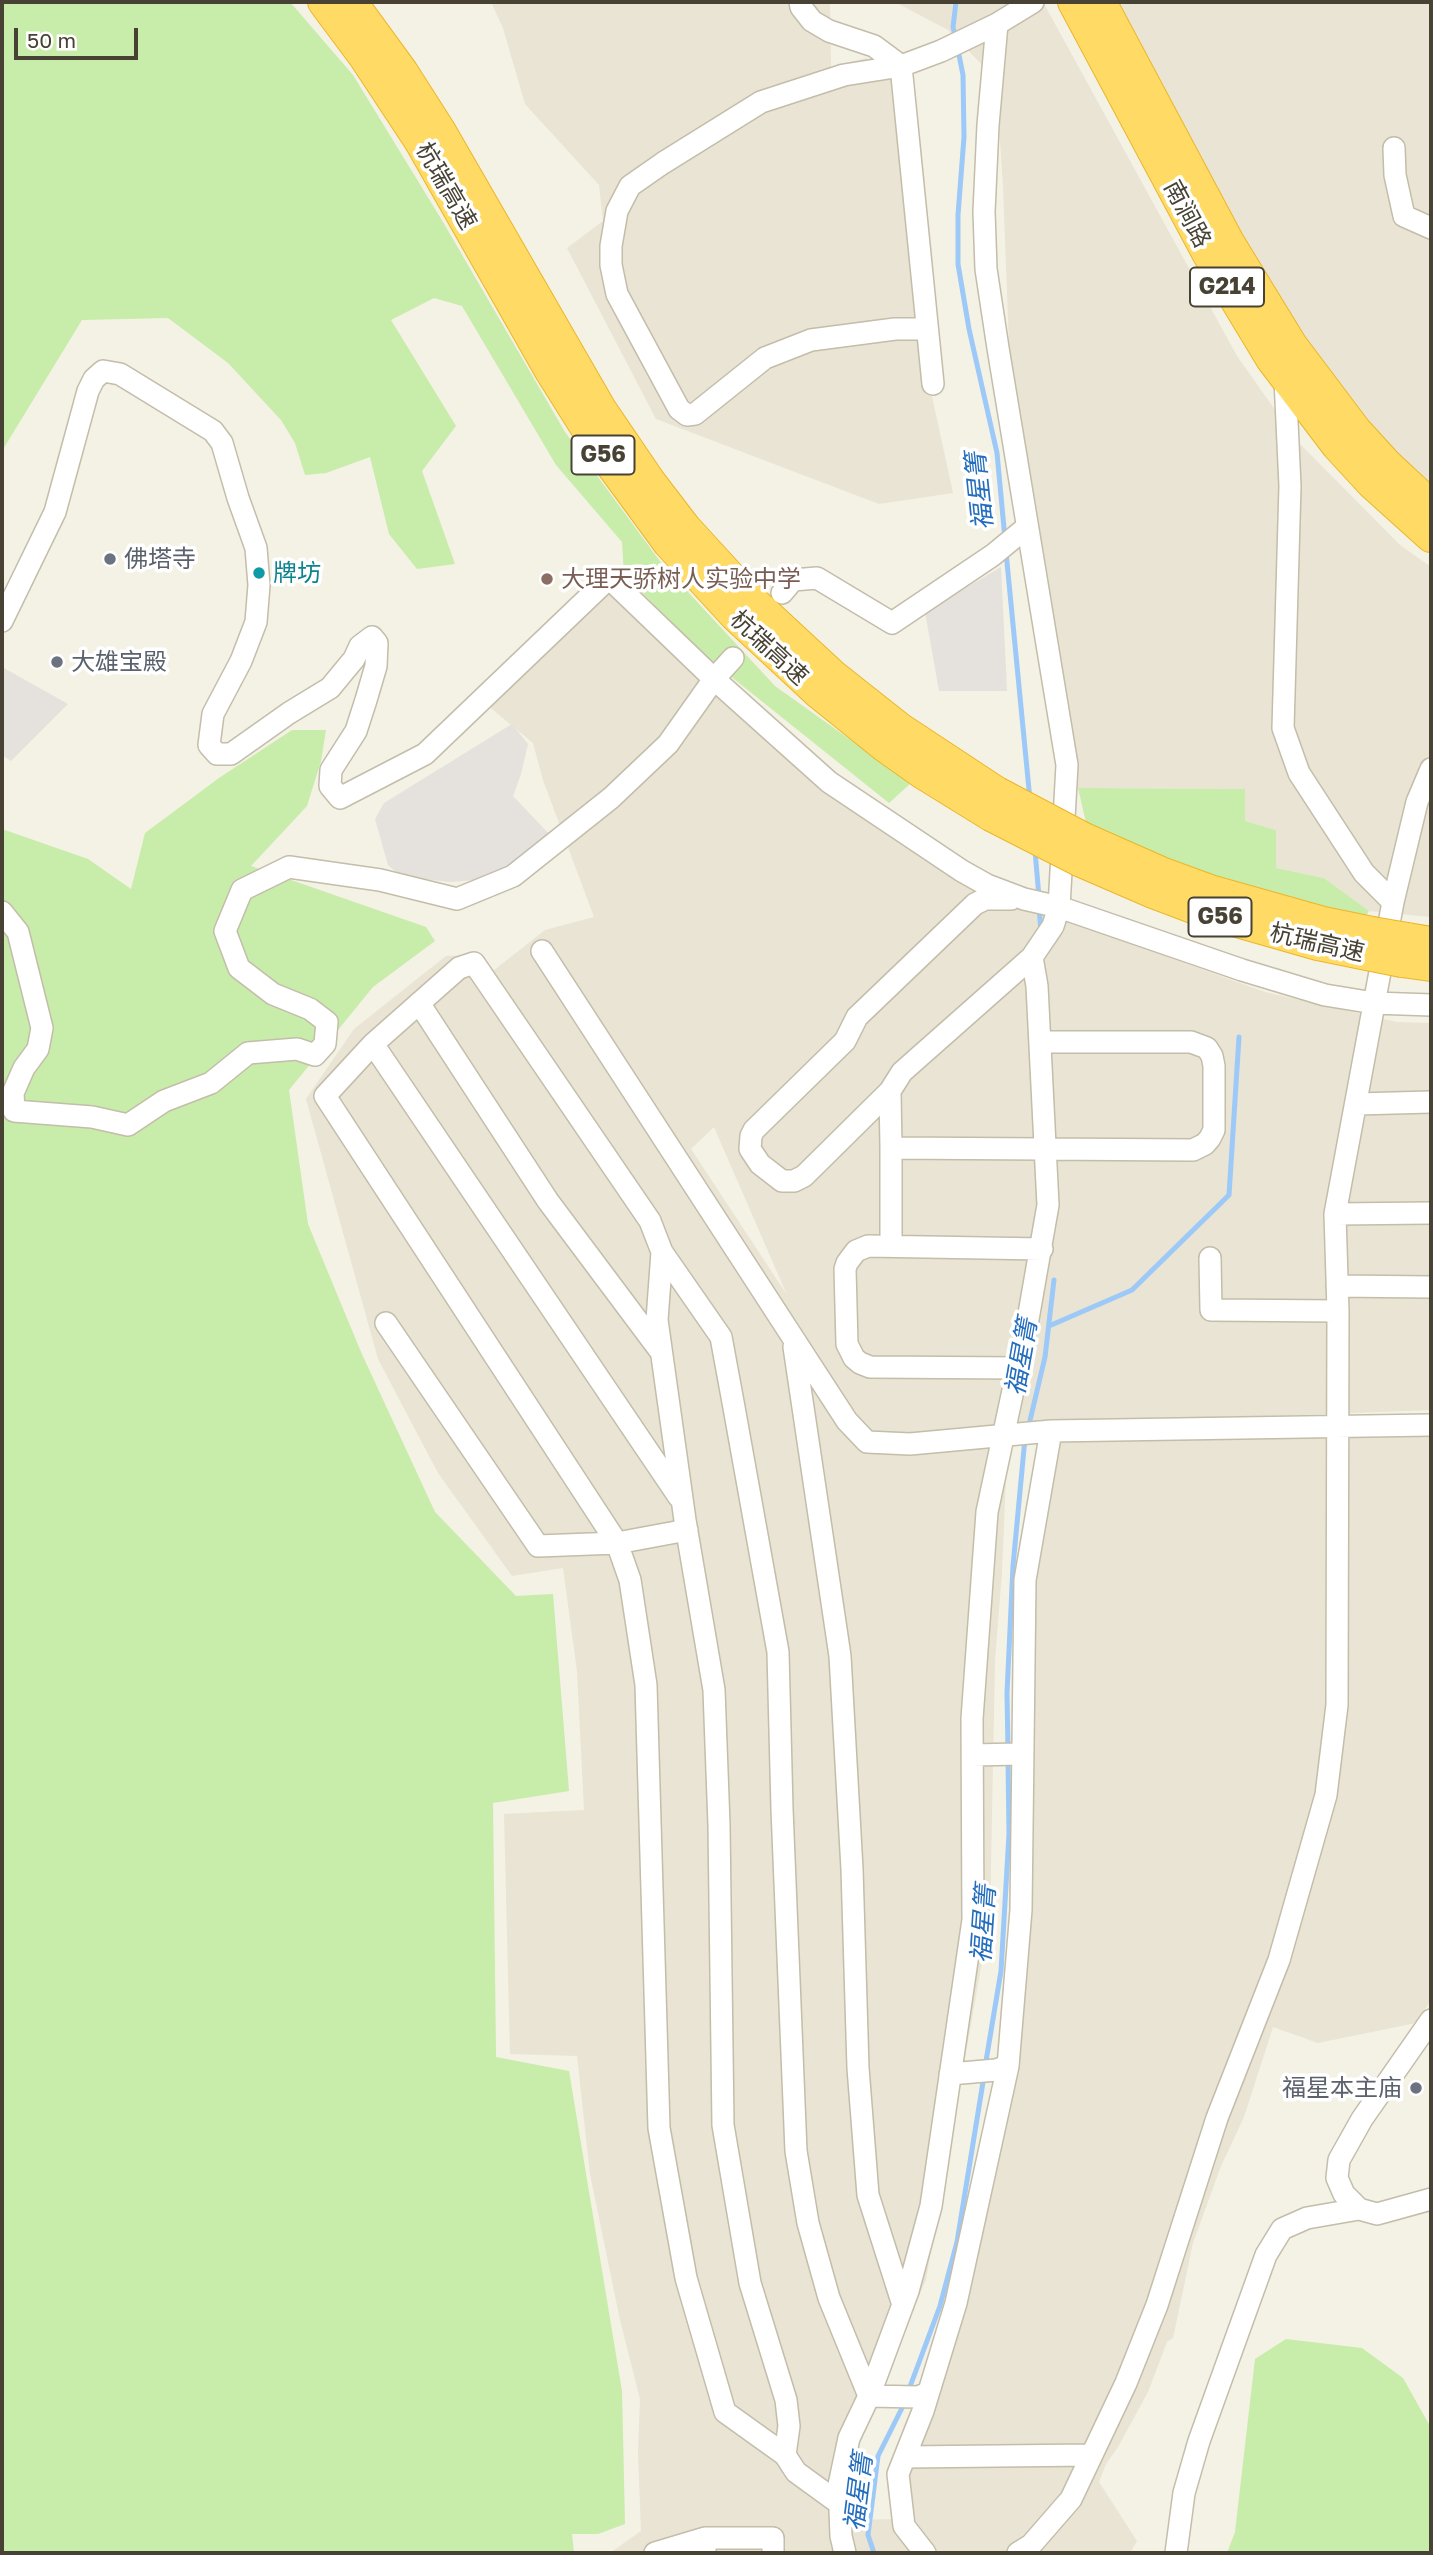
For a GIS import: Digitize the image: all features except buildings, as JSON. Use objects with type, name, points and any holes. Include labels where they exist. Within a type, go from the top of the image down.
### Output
[{"type":"highway","name":"杭瑞高速","points":[[323,2],[364,57],[420,142],[597,446],[668,543],[735,617],[829,702],[914,767],[994,804],[1081,850],[1149,867],[1213,891],[1323,922],[1370,944],[1413,947],[1431,966]]},
{"type":"highway","name":"杭瑞高速","points":[[352,2],[396,62],[440,130],[601,409],[686,528],[752,600],[844,684],[994,804]]},
{"type":"highway","name":"南涧路","points":[[1073,2],[1207,253],[1239,309],[1285,379],[1337,446],[1431,537]]},
{"type":"highway","name":"南涧路","points":[[1101,2],[1235,253],[1292,345],[1356,430],[1388,465],[1431,505]]},
{"type":"street","points":[[800,2],[812,21],[829,31],[874,46],[901,66],[933,384]]},
{"type":"street","points":[[927,329],[895,329],[811,340],[765,358],[695,414],[687,415],[679,409],[617,294],[611,265],[617,211],[630,186],[761,102],[845,75],[901,66],[967,39],[1033,2]]},
{"type":"street","points":[[997,24],[984,212],[986,269],[1021,532],[1067,765],[1053,926],[1032,957],[901,1072],[890,1091],[804,1176],[794,1181],[777,1178],[760,1164],[750,1149],[754,1130],[845,1041],[857,1017],[975,904],[985,900],[1024,899]]},
{"type":"street","points":[[1394,148],[1395,175],[1404,216],[1431,229]]},
{"type":"street","points":[[2,621],[55,512],[88,391],[94,379],[103,371],[120,374],[213,432],[222,443],[237,498],[256,548],[259,585],[256,622],[241,661],[213,715],[209,745],[217,754],[231,754],[330,688],[354,659],[360,646],[372,637],[377,643],[376,666],[366,700],[356,731],[331,771],[330,786],[340,798],[425,754],[610,578],[714,679],[829,782],[987,886],[1325,995],[1374,1003],[1431,1006]]},
{"type":"street","points":[[1285,379],[1290,486],[1283,728],[1299,773],[1364,873],[1393,902]]},
{"type":"street","points":[[782,593],[793,580],[817,578],[892,622],[993,555],[1021,532]]},
{"type":"street","points":[[2,912],[18,932],[42,1028],[38,1049],[24,1068],[13,1093],[14,1111],[92,1117],[128,1125],[164,1101],[211,1083],[248,1053],[297,1049],[315,1055],[326,1044],[327,1022],[310,1009],[273,994],[239,968],[225,930],[242,890],[289,867],[380,880],[457,899],[513,876],[611,798],[668,744],[714,679],[733,658]]},
{"type":"street","points":[[1018,2553],[1031,2545],[1070,2499],[1126,2383],[1157,2305],[1217,2118],[1279,1959],[1326,1795],[1337,1704],[1338,1311],[1335,1214],[1393,902],[1417,802],[1431,769]]},
{"type":"street","points":[[542,951],[848,1421],[867,1442],[910,1444],[1045,1432],[1431,1425]]},
{"type":"street","points":[[845,2553],[841,2536],[839,2485],[849,2438],[869,2396],[903,2305],[931,2206],[973,1920],[973,1707],[987,1512],[1009,1436],[1048,1205],[1037,986],[1032,957]]},
{"type":"street","points":[[839,2504],[796,2472],[785,2455],[725,2412],[686,2278],[659,2128],[646,1685],[630,1580],[617,1543],[326,1096],[373,1044],[459,968],[474,963],[650,1221],[662,1252],[721,1337],[778,1652],[782,1822],[796,2151],[808,2223],[829,2298],[869,2396]]},
{"type":"street","points":[[419,1003],[548,1201],[662,1354]]},
{"type":"street","points":[[891,1148],[1193,1150],[1205,1144],[1214,1129],[1214,1066],[1207,1048],[1191,1042],[1040,1042]]},
{"type":"street","points":[[373,1044],[683,1503]]},
{"type":"street","points":[[890,1091],[891,1246]]},
{"type":"street","points":[[1357,1104],[1431,1102]]},
{"type":"street","points":[[1335,1214],[1431,1213]]},
{"type":"street","points":[[1019,1368],[870,1367],[855,1358],[847,1344],[847,1263],[861,1248],[891,1246],[1042,1249]]},
{"type":"street","points":[[662,1252],[657,1320],[687,1530],[714,1690],[719,1825],[723,2125],[750,2283],[786,2400],[789,2426],[785,2455]]},
{"type":"street","points":[[1210,1258],[1211,1310],[1338,1311]]},
{"type":"street","points":[[1337,1286],[1431,1287]]},
{"type":"street","points":[[386,1323],[538,1546],[617,1543],[687,1530]]},
{"type":"street","points":[[793,1337],[840,1656],[852,1869],[858,2068],[868,2195],[903,2305]]},
{"type":"street","points":[[925,2553],[904,2526],[898,2474],[956,2304],[1002,2068],[1021,1910],[1025,1580],[1045,1432]]},
{"type":"street","points":[[973,1755],[1021,1752]]},
{"type":"street","points":[[1359,2209],[1344,2194],[1337,2178],[1339,2160],[1362,2119],[1431,2020]]},
{"type":"street","points":[[950,2074],[1002,2068]]},
{"type":"street","points":[[1176,2553],[1184,2493],[1199,2441],[1266,2255],[1282,2229],[1307,2218],[1359,2209],[1377,2214],[1431,2199]]},
{"type":"street","points":[[869,2396],[923,2395]]},
{"type":"street","points":[[905,2457],[1091,2455]]},
{"type":"street","points":[[655,2553],[773,2538],[773,2553]]},
{"type":"shaded area","points":[[491,2],[830,2],[831,67],[866,58],[895,82],[921,346],[953,493],[879,504],[656,419],[567,248],[603,221],[599,185],[525,104],[503,28]]},
{"type":"shaded area","points":[[895,2],[1043,2],[1237,356],[1297,441],[1400,545],[1431,567],[1431,917],[1369,911],[1324,878],[1276,868],[1276,830],[1245,821],[1244,789],[1078,788],[1010,371],[996,79],[948,30]]},
{"type":"shaded area","points":[[1109,2],[1431,2],[1431,486],[1374,433],[1308,356]]},
{"type":"shaded area","points":[[1001,567],[1007,691],[939,691],[925,612]]},
{"type":"shaded area","points":[[606,589],[971,886],[1265,992],[1397,1022],[1431,1023],[1431,1410],[988,1427],[1007,1453],[995,1660],[990,1916],[926,2280],[851,2447],[846,2499],[851,2520],[899,2519],[896,2456],[958,2285],[1001,2058],[1010,1991],[1039,1440],[1431,1436],[1431,2000],[1416,2023],[1318,2043],[1273,2027],[1244,2117],[1221,2166],[1193,2243],[1173,2338],[1167,2342],[1148,2392],[1106,2464],[1099,2482],[1137,2541],[1130,2553],[610,2553],[641,2531],[638,2453],[640,2399],[620,2320],[590,2174],[577,2056],[510,2054],[504,1814],[584,1810],[577,1671],[563,1568],[512,1576],[438,1473],[378,1359],[306,1099],[354,1029],[446,956],[479,955],[493,971],[545,930],[594,917],[543,780],[533,743],[486,704]],"holes":[[[714,1127],[787,1295],[691,1149]]]},
{"type":"shaded area","points":[[2,667],[68,704],[11,761],[2,755]]},
{"type":"shaded area","points":[[512,724],[528,744],[513,796],[552,837],[485,879],[451,882],[402,877],[388,865],[375,819],[384,803]]},
{"type":"green space","points":[[2,2],[290,2],[353,75],[443,222],[565,432],[662,564],[775,686],[911,783],[889,803],[704,655],[624,574],[622,542],[556,465],[462,306],[434,298],[391,320],[456,426],[422,471],[455,564],[417,569],[389,534],[370,457],[326,473],[305,475],[295,443],[281,420],[228,363],[168,318],[82,320],[2,451]]},
{"type":"green space","points":[[292,730],[326,730],[321,761],[307,806],[251,866],[426,927],[435,941],[373,987],[289,1090],[308,1224],[361,1352],[435,1512],[516,1596],[553,1594],[569,1791],[493,1803],[496,2057],[569,2071],[622,2391],[625,2524],[598,2534],[572,2534],[574,2553],[2,2553],[2,829],[88,859],[131,889],[145,833],[219,778]]},
{"type":"green space","points":[[1078,788],[1245,789],[1245,821],[1276,830],[1276,868],[1324,878],[1369,911],[1364,919],[1271,896],[1160,858],[1087,827]]},
{"type":"green space","points":[[1286,2339],[1362,2348],[1403,2378],[1431,2428],[1431,2553],[1227,2553],[1235,2532],[1255,2359]]},
{"type":"waterway","name":"福星箐","points":[[956,2],[953,27],[956,40]]},
{"type":"waterway","name":"福星箐","points":[[958,50],[963,75],[964,137],[958,215],[958,264],[969,329],[997,453],[1005,539]]},
{"type":"waterway","name":"福星箐","points":[[1006,552],[1030,800]]},
{"type":"waterway","name":"福星箐","points":[[1035,851],[1039,897]]},
{"type":"waterway","name":"福星箐","points":[[1039,907],[1041,932]]},
{"type":"waterway","points":[[1049,1326],[1132,1290],[1229,1195],[1239,1037]]},
{"type":"waterway","name":"福星箐","points":[[1028,1429],[1045,1357],[1054,1280]]},
{"type":"waterway","name":"福星箐","points":[[1008,1750],[1007,1693],[1013,1566],[1025,1438]]},
{"type":"waterway","name":"福星箐","points":[[985,2067],[1001,1971],[1009,1834],[1008,1759]]},
{"type":"waterway","name":"福星箐","points":[[908,2392],[940,2306],[957,2242],[984,2076]]},
{"type":"waterway","name":"福星箐","points":[[874,2553],[868,2535],[878,2456],[905,2402]]},
{"type":"place","name":"佛塔寺","points":[[110,559]]},
{"type":"place","name":"牌坊","points":[[259,573]]},
{"type":"place","name":"大理天骄树人实验中学","points":[[547,579]]},
{"type":"place","name":"大雄宝殿","points":[[57,662]]},
{"type":"place","name":"福星本主庙","points":[[1416,2088]]}]
